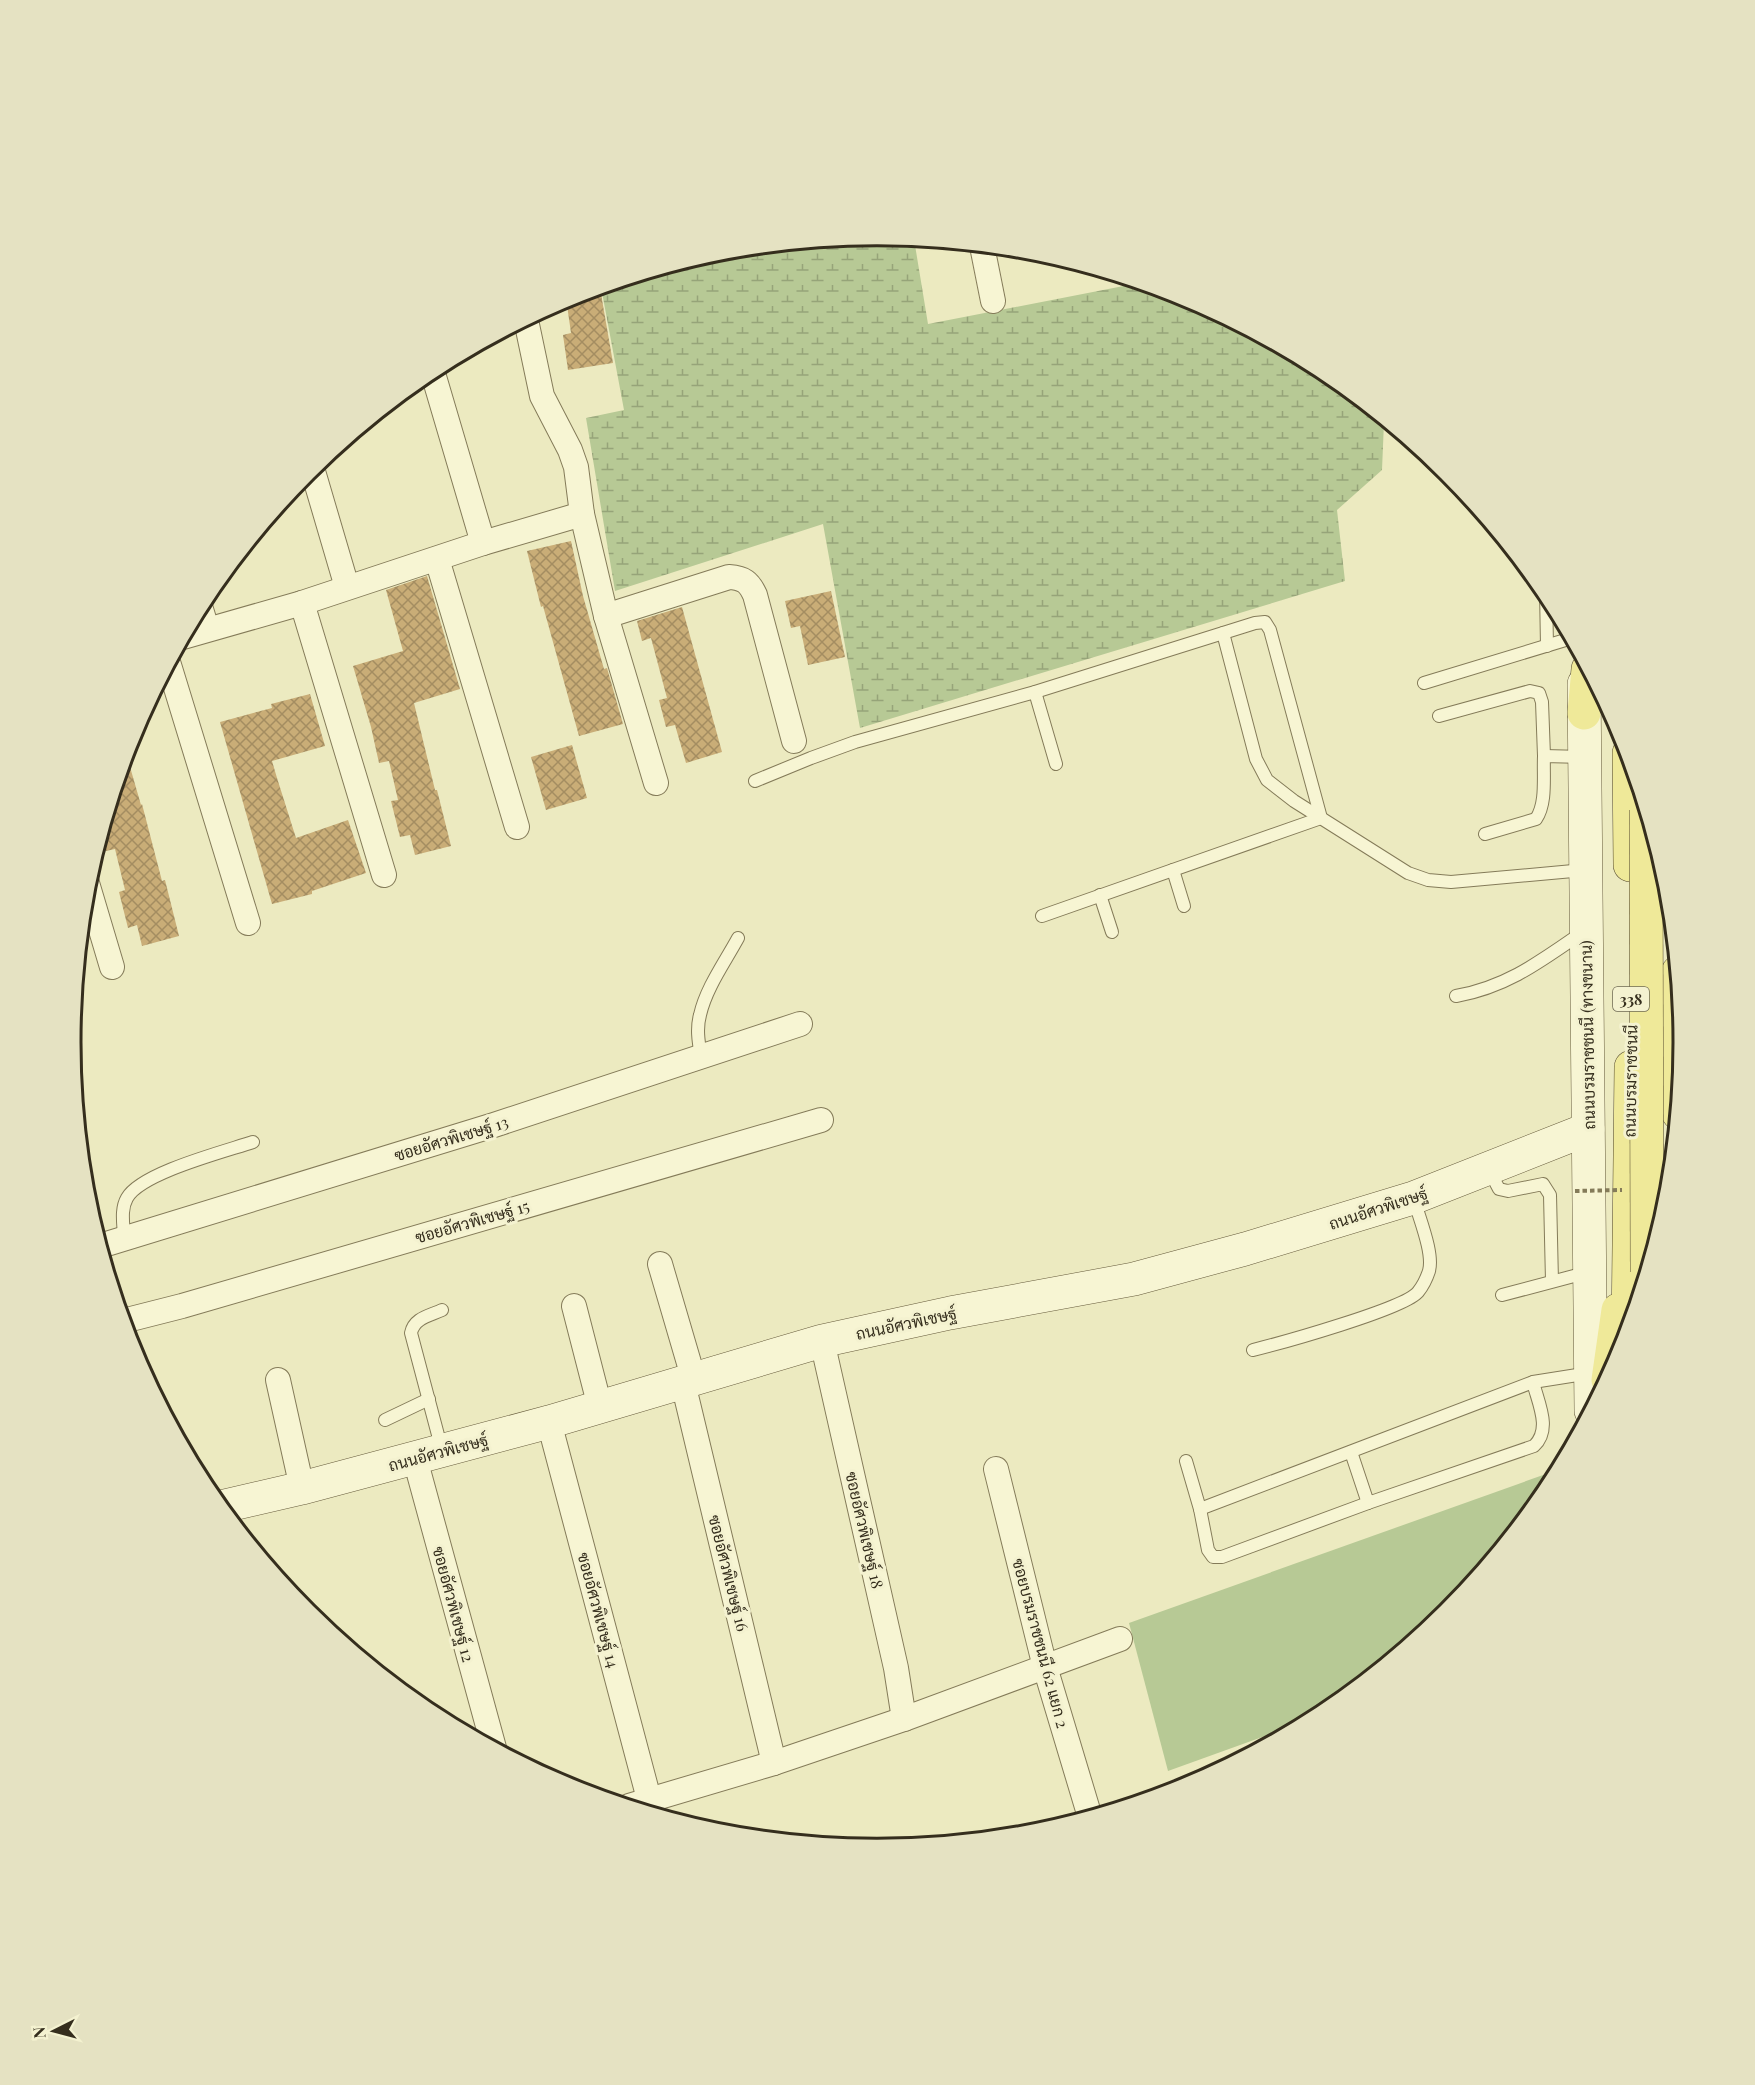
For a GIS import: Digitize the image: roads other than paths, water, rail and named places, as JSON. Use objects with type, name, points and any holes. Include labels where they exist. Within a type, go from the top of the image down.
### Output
[{"type":"main road","points":[[1584,713],[1587,681]]},
{"type":"main road","name":"ถนนบรมราชชนนี","points":[[1628,1309],[1632,1032],[1629,779]]},
{"type":"main road","name":"338","points":[[1646,833],[1647,1249]]},
{"type":"main road","points":[[1599,1376],[1628,1246]]},
{"type":"street","points":[[983,253],[993,301]]},
{"type":"street","points":[[527,327],[542,396],[570,450],[576,467],[582,514],[606,616],[656,783]]},
{"type":"street","points":[[435,380],[483,543]]},
{"type":"street","points":[[315,478],[347,587]]},
{"type":"street","points":[[194,634],[302,603],[483,543],[582,514]]},
{"type":"street","points":[[437,559],[517,827]]},
{"type":"street","points":[[606,616],[729,577],[742,578],[750,584],[755,595],[794,741]]},
{"type":"street","points":[[302,603],[384,875]]},
{"type":"street","points":[[204,619],[207,630]]},
{"type":"street","points":[[172,674],[248,923]]},
{"type":"street","name":"ถนนบรมราชชนนี (ทางขนาน)","points":[[1583,674],[1590,1271],[1599,1376]]},
{"type":"street","points":[[93,904],[112,966]]},
{"type":"street","name":"ซอยอัศวพิเชษฐ์ 13","points":[[107,1244],[494,1125],[800,1024]]},
{"type":"street","name":"ซอยอัศวพิเชษฐ์ 15","points":[[131,1319],[821,1120]]},
{"type":"street","name":"ถนนอัศวพิเชษฐ์","points":[[230,1505],[302,1488],[549,1422],[822,1341],[950,1313],[1134,1279],[1245,1249],[1413,1198],[1489,1170],[1588,1129]]},
{"type":"street","name":"ซอยอัศวพิเชษฐ์ 16","points":[[660,1264],[689,1381],[774,1763]]},
{"type":"street","points":[[574,1305],[600,1407]]},
{"type":"street","name":"ซอยอัศวพิเชษฐ์ 18","points":[[822,1341],[896,1668],[904,1719]]},
{"type":"street","points":[[278,1380],[302,1488]]},
{"type":"street","name":"ซอยอัศวพิเชษฐ์ 14","points":[[549,1422],[639,1802]]},
{"type":"street","name":"ซอยอัศวพิเชษฐ์ 12","points":[[428,1455],[492,1739]]},
{"type":"street","name":"ซอยบรมราชชนนี 62 แยก 2","points":[[996,1469],[1046,1667],[1088,1811]]},
{"type":"street","points":[[640,1803],[774,1763],[904,1719],[1120,1639]]},
{"type":"lane","points":[[1546,610],[1547,646]]},
{"type":"lane","points":[[755,781],[855,742],[1035,692],[1265,622],[1270,630],[1321,818]]},
{"type":"lane","points":[[1223,633],[1256,759],[1267,780],[1321,818],[1408,873],[1428,880],[1451,882],[1586,870]]},
{"type":"lane","points":[[1424,683],[1565,640]]},
{"type":"lane","points":[[1438,716],[1530,691],[1539,693],[1542,702],[1544,756],[1541,812],[1536,819],[1485,834]]},
{"type":"lane","points":[[1035,692],[1056,764]]},
{"type":"lane","points":[[1544,756],[1585,757]]},
{"type":"lane","points":[[1042,916],[1321,818]]},
{"type":"lane","points":[[1173,870],[1184,906]]},
{"type":"lane","points":[[1100,896],[1112,932]]},
{"type":"lane","points":[[1456,996],[1501,984],[1533,967],[1587,930]]},
{"type":"lane","points":[[701,1057],[698,1032],[699,1015],[738,938]]},
{"type":"lane","points":[[124,1239],[123,1209],[127,1198],[136,1186],[156,1176],[253,1142]]},
{"type":"lane","points":[[1489,1170],[1499,1189],[1508,1191],[1543,1184],[1550,1195],[1552,1281]]},
{"type":"lane","points":[[1253,1350],[1282,1343],[1400,1304],[1418,1293],[1429,1271],[1429,1254],[1413,1198]]},
{"type":"lane","points":[[1502,1295],[1590,1271]]},
{"type":"lane","points":[[428,1455],[429,1399],[411,1333],[417,1321],[442,1310]]},
{"type":"lane","points":[[1200,1509],[1533,1382],[1599,1376]]},
{"type":"lane","points":[[1186,1461],[1200,1509],[1208,1550],[1213,1557],[1222,1557],[1368,1503],[1534,1446],[1540,1440],[1544,1425],[1533,1382]]},
{"type":"lane","points":[[385,1420],[429,1399]]},
{"type":"lane","points":[[1351,1452],[1368,1503]]}]
